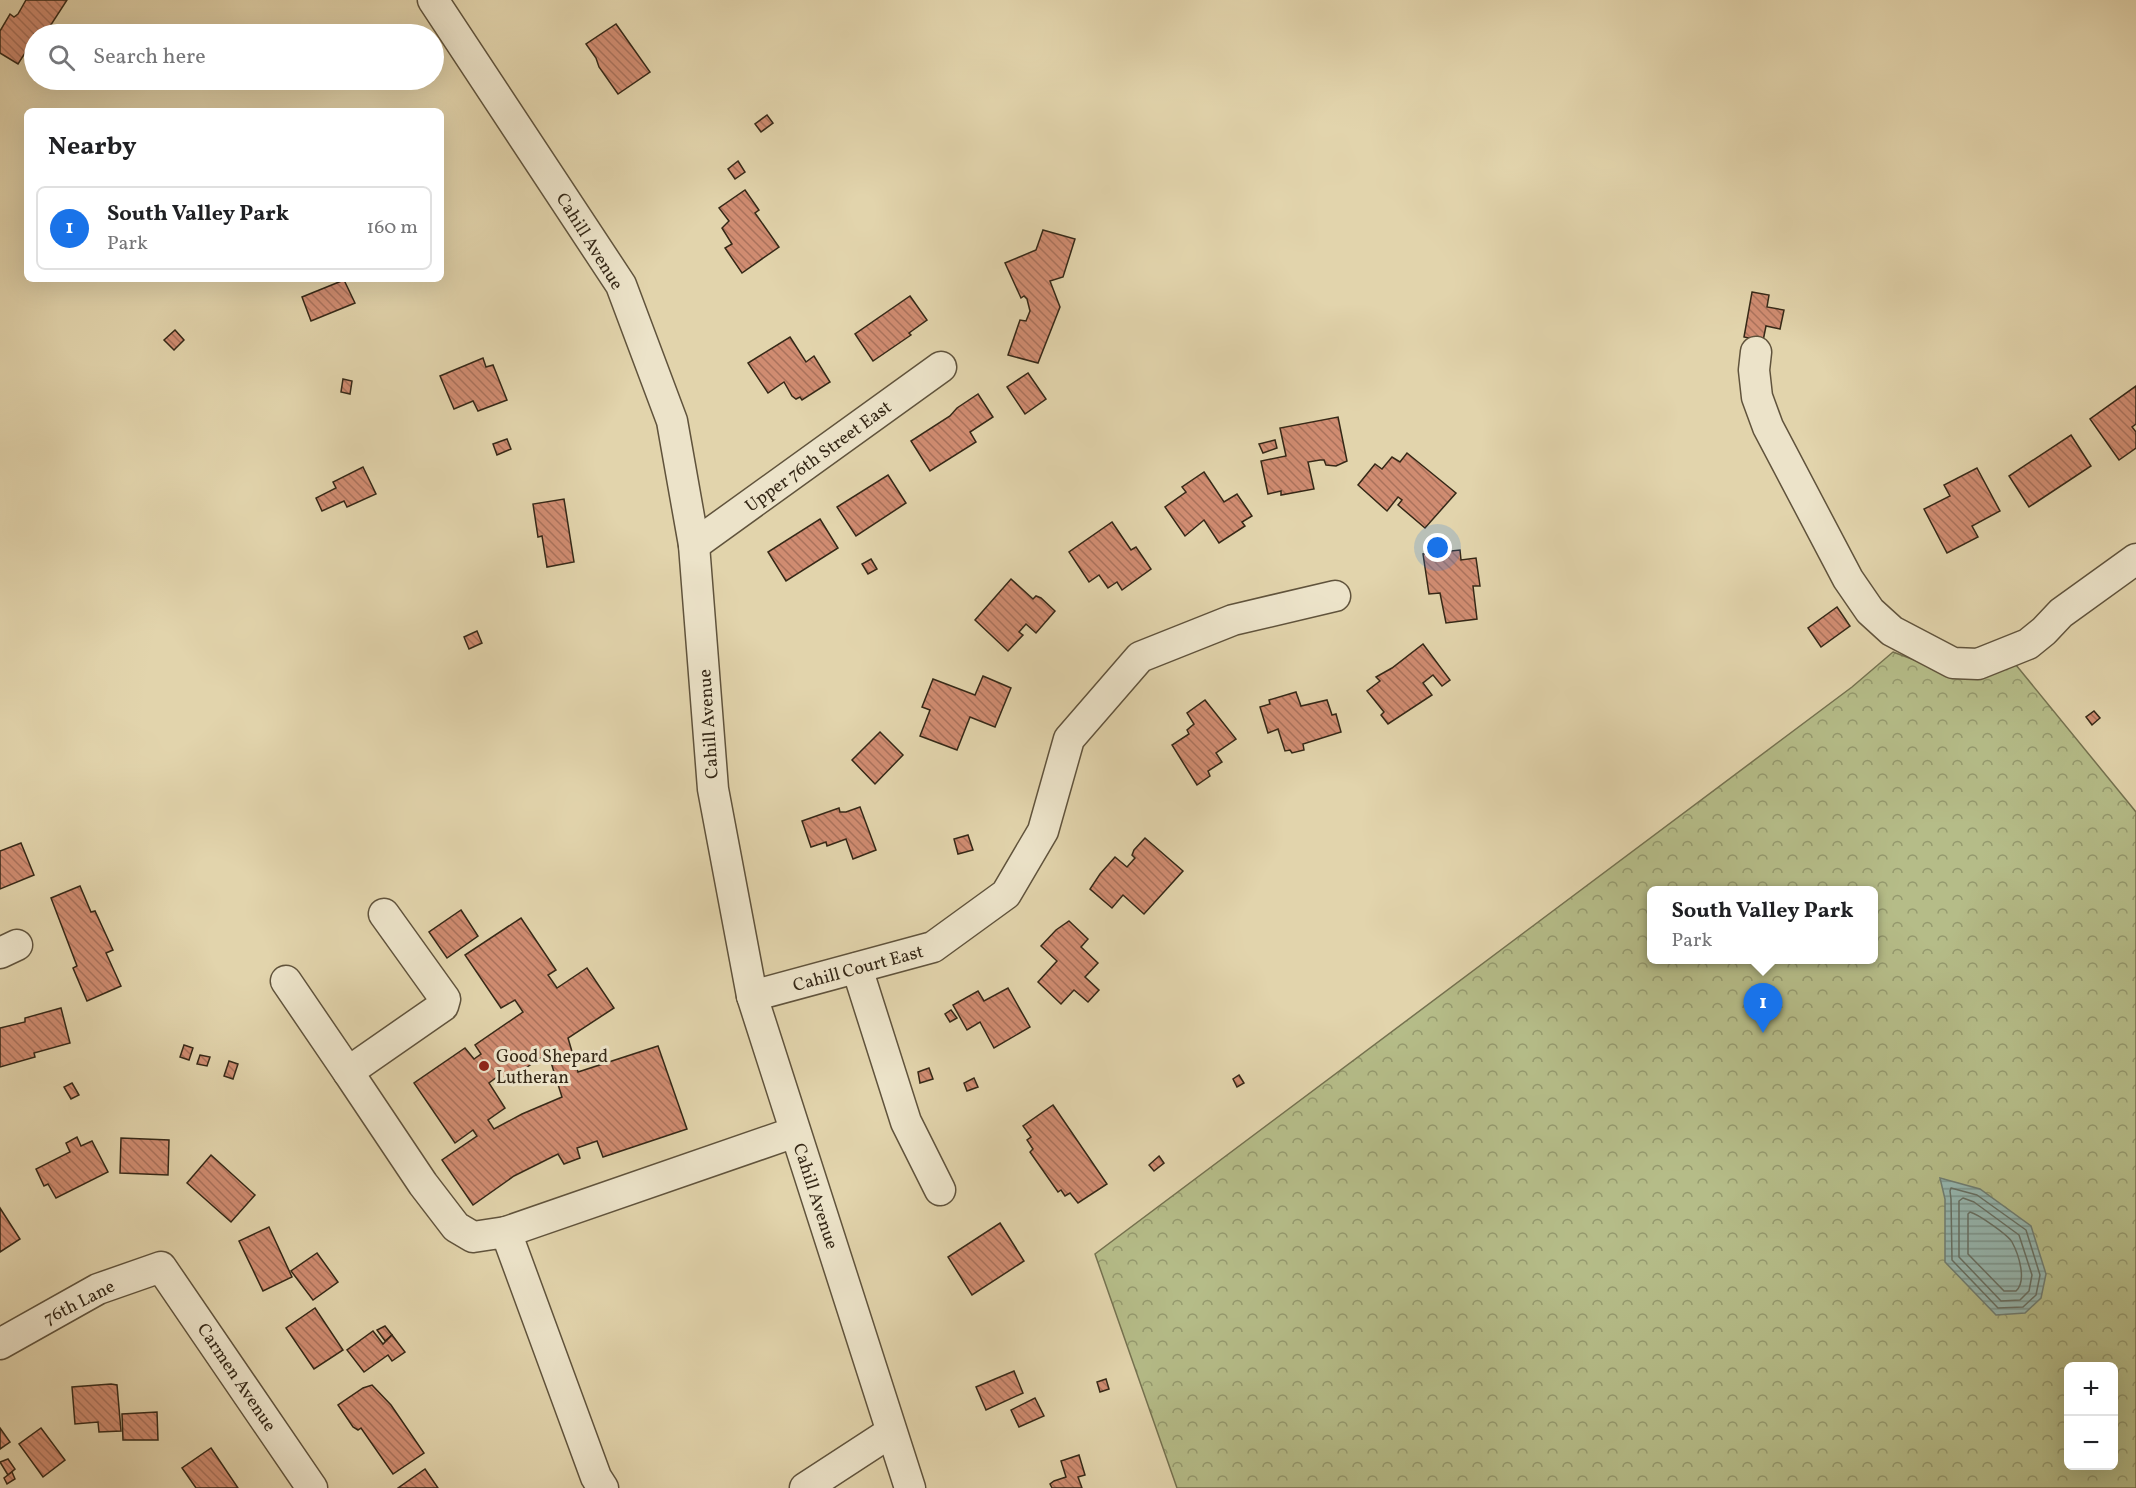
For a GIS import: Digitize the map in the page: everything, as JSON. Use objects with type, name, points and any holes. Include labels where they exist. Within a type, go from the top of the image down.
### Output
[{"type":"street","name":"Cahill Avenue","points":[[433,0],[621,285],[672,421],[694,545],[713,789],[752,996],[910,1488]]},
{"type":"street","points":[[1756,352],[1754,370],[1757,397],[1768,427],[1848,579],[1870,611],[1892,631],[1953,663],[1978,664],[2028,644],[2061,613],[2136,559]]},
{"type":"street","name":"Upper 76th Street East","points":[[694,545],[941,367]]},
{"type":"street","name":"Cahill Court East","points":[[752,996],[933,947],[1006,894],[1043,831],[1069,739],[1140,657],[1233,620],[1335,596]]},
{"type":"street","points":[[348,1072],[443,1006],[445,999],[384,914]]},
{"type":"street","points":[[857,968],[906,1122],[940,1190]]},
{"type":"street","points":[[286,981],[423,1184],[456,1227],[473,1237],[506,1232],[795,1132]]},
{"type":"street","points":[[506,1232],[596,1477],[603,1488]]},
{"type":"street","name":"76th Lane","points":[[0,1344],[98,1289],[161,1267]]},
{"type":"street","name":"Carmen Avenue","points":[[161,1267],[312,1488]]},
{"type":"street","points":[[805,1488],[891,1432]]},
{"type":"green space","points":[[1893,652],[1952,674],[2016,665],[2136,812],[2136,1488],[1177,1488],[1095,1254],[1852,687]]},
{"type":"water","points":[[1940,1178],[1980,1189],[2031,1226],[2046,1274],[2041,1298],[2025,1313],[1996,1315],[1945,1262],[1945,1199]]},
{"type":"building","points":[[26,0],[67,0],[51,24],[24,24],[24,55],[18,64],[0,53],[0,31],[10,14],[14,17]]},
{"type":"building","points":[[616,24],[650,72],[618,94],[586,44]]},
{"type":"building","points":[[767,115],[773,123],[761,132],[755,124]]},
{"type":"building","points":[[738,161],[745,172],[735,179],[728,169]]},
{"type":"building","points":[[745,190],[759,210],[755,213],[779,247],[742,273],[725,248],[732,244],[722,228],[729,221],[719,208]]},
{"type":"building","points":[[1043,230],[1075,239],[1063,277],[1050,281],[1060,307],[1038,363],[1008,355],[1020,320],[1026,321],[1030,311],[1027,299],[1024,296],[1021,298],[1005,263],[1036,250]]},
{"type":"building","points":[[339,282],[345,282],[355,303],[311,321],[302,297]]},
{"type":"building","points":[[1752,292],[1769,295],[1767,307],[1784,310],[1780,329],[1766,326],[1763,341],[1744,337]]},
{"type":"building","points":[[910,296],[927,320],[909,333],[911,335],[873,361],[855,334]]},
{"type":"building","points":[[175,330],[184,340],[174,350],[164,340]]},
{"type":"building","points":[[790,337],[806,362],[814,356],[830,382],[802,400],[800,397],[796,399],[792,396],[784,382],[768,393],[748,363]]},
{"type":"building","points":[[483,358],[486,367],[493,365],[507,400],[478,411],[473,401],[454,409],[440,376]]},
{"type":"building","points":[[1028,373],[1046,399],[1025,414],[1007,387]]},
{"type":"building","points":[[343,379],[352,381],[350,394],[341,392]]},
{"type":"building","points":[[2136,386],[2136,424],[2132,427],[2136,432],[2136,448],[2119,460],[2090,419]]},
{"type":"building","points":[[978,394],[993,417],[970,432],[976,442],[930,471],[911,441],[950,416],[957,408]]},
{"type":"building","points":[[1338,417],[1347,461],[1336,466],[1326,465],[1324,460],[1308,462],[1314,489],[1281,495],[1281,491],[1268,494],[1261,461],[1286,456],[1280,428]]},
{"type":"building","points":[[2071,435],[2091,466],[2029,507],[2009,476]]},
{"type":"building","points":[[507,439],[511,449],[497,455],[493,444]]},
{"type":"building","points":[[1275,440],[1277,448],[1263,453],[1259,444]]},
{"type":"building","points":[[1407,453],[1456,493],[1425,528],[1398,505],[1402,500],[1398,497],[1387,511],[1358,485],[1375,464],[1382,469],[1392,457],[1400,462]]},
{"type":"building","points":[[363,467],[376,494],[347,507],[344,501],[322,511],[316,498],[336,488],[333,482]]},
{"type":"building","points":[[1977,468],[2000,511],[1972,526],[1978,537],[1947,553],[1924,509],[1950,496],[1944,485]]},
{"type":"building","points":[[1204,472],[1224,502],[1237,494],[1252,516],[1242,522],[1245,526],[1219,543],[1204,520],[1185,536],[1165,507],[1186,492],[1182,487]]},
{"type":"building","points":[[888,475],[906,503],[856,536],[837,507]]},
{"type":"building","points":[[564,499],[574,562],[547,567],[542,536],[538,537],[533,504]]},
{"type":"building","points":[[820,519],[838,548],[786,581],[768,552]]},
{"type":"building","points":[[1112,522],[1131,550],[1136,547],[1151,569],[1122,590],[1117,582],[1108,588],[1099,575],[1089,582],[1069,552]]},
{"type":"building","points":[[1460,550],[1461,560],[1476,558],[1480,586],[1473,586],[1477,619],[1446,623],[1440,593],[1429,594],[1423,554]]},
{"type":"building","points":[[871,559],[877,569],[868,574],[862,564]]},
{"type":"building","points":[[1011,579],[1033,599],[1036,596],[1041,598],[1055,611],[1036,633],[1026,624],[1019,632],[1023,635],[1008,651],[975,620]]},
{"type":"building","points":[[1837,607],[1850,626],[1821,647],[1808,628]]},
{"type":"building","points":[[477,631],[482,643],[469,649],[464,637]]},
{"type":"building","points":[[1423,644],[1450,680],[1442,686],[1433,675],[1423,683],[1432,695],[1388,724],[1381,715],[1384,712],[1367,691],[1380,681],[1376,677],[1392,668]]},
{"type":"building","points":[[983,676],[1011,688],[995,727],[970,717],[957,750],[920,736],[930,710],[922,707],[933,679],[975,695]]},
{"type":"building","points":[[1296,692],[1301,706],[1327,700],[1332,715],[1336,714],[1341,732],[1303,744],[1304,750],[1292,753],[1290,750],[1285,751],[1278,729],[1268,733],[1260,707],[1270,704],[1269,700]]},
{"type":"building","points":[[1205,700],[1236,739],[1216,753],[1222,762],[1208,771],[1210,776],[1197,785],[1172,745],[1189,734],[1187,730],[1194,724],[1187,713]]},
{"type":"building","points":[[2094,711],[2100,718],[2092,725],[2086,717]]},
{"type":"building","points":[[880,732],[903,755],[875,784],[852,760]]},
{"type":"building","points":[[860,807],[876,850],[853,859],[846,839],[827,846],[826,842],[811,847],[802,821],[839,808],[840,812],[846,812]]},
{"type":"building","points":[[968,835],[973,850],[958,854],[954,839]]},
{"type":"building","points":[[1145,838],[1183,871],[1144,914],[1123,895],[1112,908],[1090,889],[1115,857],[1127,867],[1135,858],[1132,855],[1134,850]]},
{"type":"building","points":[[21,843],[34,875],[0,889],[0,851]]},
{"type":"building","points":[[80,886],[91,912],[95,911],[113,950],[106,953],[121,986],[87,1001],[73,968],[77,966],[51,898]]},
{"type":"building","points":[[461,910],[478,936],[447,958],[429,932]]},
{"type":"building","name":"Good Shepard Lutheran","points":[[521,918],[556,970],[548,975],[557,988],[587,968],[614,1008],[568,1038],[578,1072],[658,1046],[687,1129],[603,1157],[597,1141],[577,1148],[580,1158],[564,1164],[558,1154],[514,1176],[473,1205],[442,1160],[477,1136],[473,1130],[455,1143],[414,1083],[465,1048],[474,1059],[481,1054],[475,1045],[523,1012],[515,1000],[501,1008],[465,955]],"holes":[[[548,1053],[562,1097],[494,1129],[488,1120],[505,1108],[489,1083],[497,1077],[502,1084]]]},
{"type":"building","points":[[1069,921],[1088,939],[1081,947],[1098,963],[1085,977],[1099,990],[1088,1002],[1074,990],[1061,1004],[1038,982],[1057,961],[1041,946],[1056,930]]},
{"type":"building","points":[[1008,988],[1030,1027],[994,1048],[980,1022],[967,1030],[953,1005],[978,991],[984,1001]]},
{"type":"building","points":[[61,1008],[70,1043],[34,1053],[35,1057],[0,1067],[0,1028],[25,1022],[25,1018]]},
{"type":"building","points":[[951,1010],[957,1018],[950,1022],[945,1014]]},
{"type":"building","points":[[184,1045],[193,1048],[189,1060],[180,1057]]},
{"type":"building","points":[[200,1055],[210,1057],[207,1066],[197,1064]]},
{"type":"building","points":[[229,1061],[238,1064],[233,1079],[224,1076]]},
{"type":"building","points":[[929,1068],[933,1079],[920,1083],[918,1072]]},
{"type":"building","points":[[1239,1075],[1244,1083],[1237,1087],[1233,1079]]},
{"type":"building","points":[[974,1078],[978,1087],[967,1091],[964,1083]]},
{"type":"building","points":[[72,1083],[79,1095],[71,1099],[64,1087]]},
{"type":"building","points":[[1053,1105],[1107,1184],[1078,1203],[1070,1193],[1065,1196],[1061,1190],[1058,1192],[1030,1152],[1033,1149],[1027,1140],[1031,1137],[1023,1126]]},
{"type":"building","points":[[77,1137],[81,1146],[92,1141],[108,1172],[56,1198],[48,1184],[44,1186],[36,1169],[70,1152],[66,1143]]},
{"type":"building","points":[[121,1138],[169,1140],[168,1175],[120,1173]]},
{"type":"building","points":[[211,1155],[255,1195],[231,1222],[187,1183]]},
{"type":"building","points":[[1159,1156],[1164,1163],[1154,1171],[1149,1165]]},
{"type":"building","points":[[0,1208],[20,1239],[0,1252]]},
{"type":"building","points":[[1000,1223],[1024,1261],[972,1295],[948,1257]]},
{"type":"building","points":[[269,1227],[292,1277],[263,1291],[239,1241]]},
{"type":"building","points":[[317,1253],[338,1282],[313,1300],[291,1271]]},
{"type":"building","points":[[315,1308],[343,1350],[314,1369],[286,1328]]},
{"type":"building","points":[[385,1326],[392,1335],[385,1341],[377,1330]]},
{"type":"building","points":[[373,1331],[383,1344],[392,1335],[405,1352],[392,1361],[388,1355],[364,1372],[347,1350]]},
{"type":"building","points":[[1014,1371],[1023,1393],[986,1410],[976,1387]]},
{"type":"building","points":[[1106,1379],[1109,1389],[1100,1392],[1097,1382]]},
{"type":"building","points":[[117,1385],[121,1431],[99,1432],[98,1422],[75,1424],[72,1387]]},
{"type":"building","points":[[372,1385],[391,1405],[424,1453],[393,1474],[361,1428],[358,1430],[353,1427],[338,1405],[363,1388]]},
{"type":"building","points":[[1035,1398],[1044,1416],[1019,1427],[1011,1410]]},
{"type":"building","points":[[157,1412],[158,1440],[123,1440],[122,1414]]},
{"type":"building","points":[[0,1428],[10,1442],[0,1449]]},
{"type":"building","points":[[41,1428],[65,1460],[43,1477],[19,1444]]},
{"type":"building","points":[[211,1448],[238,1488],[196,1488],[182,1468]]},
{"type":"building","points":[[1079,1455],[1085,1475],[1078,1477],[1082,1488],[1052,1488],[1050,1484],[1066,1477],[1061,1461]]},
{"type":"building","points":[[8,1459],[15,1469],[8,1475],[0,1462]]},
{"type":"building","points":[[425,1469],[438,1488],[398,1488]]},
{"type":"building","points":[[12,1472],[15,1479],[7,1484],[4,1478]]},
{"type":"place","name":"South Valley Park","points":[[1763,1033]]},
{"type":"place","name":"Good Shepard Lutheran","points":[[484,1066]]}]
